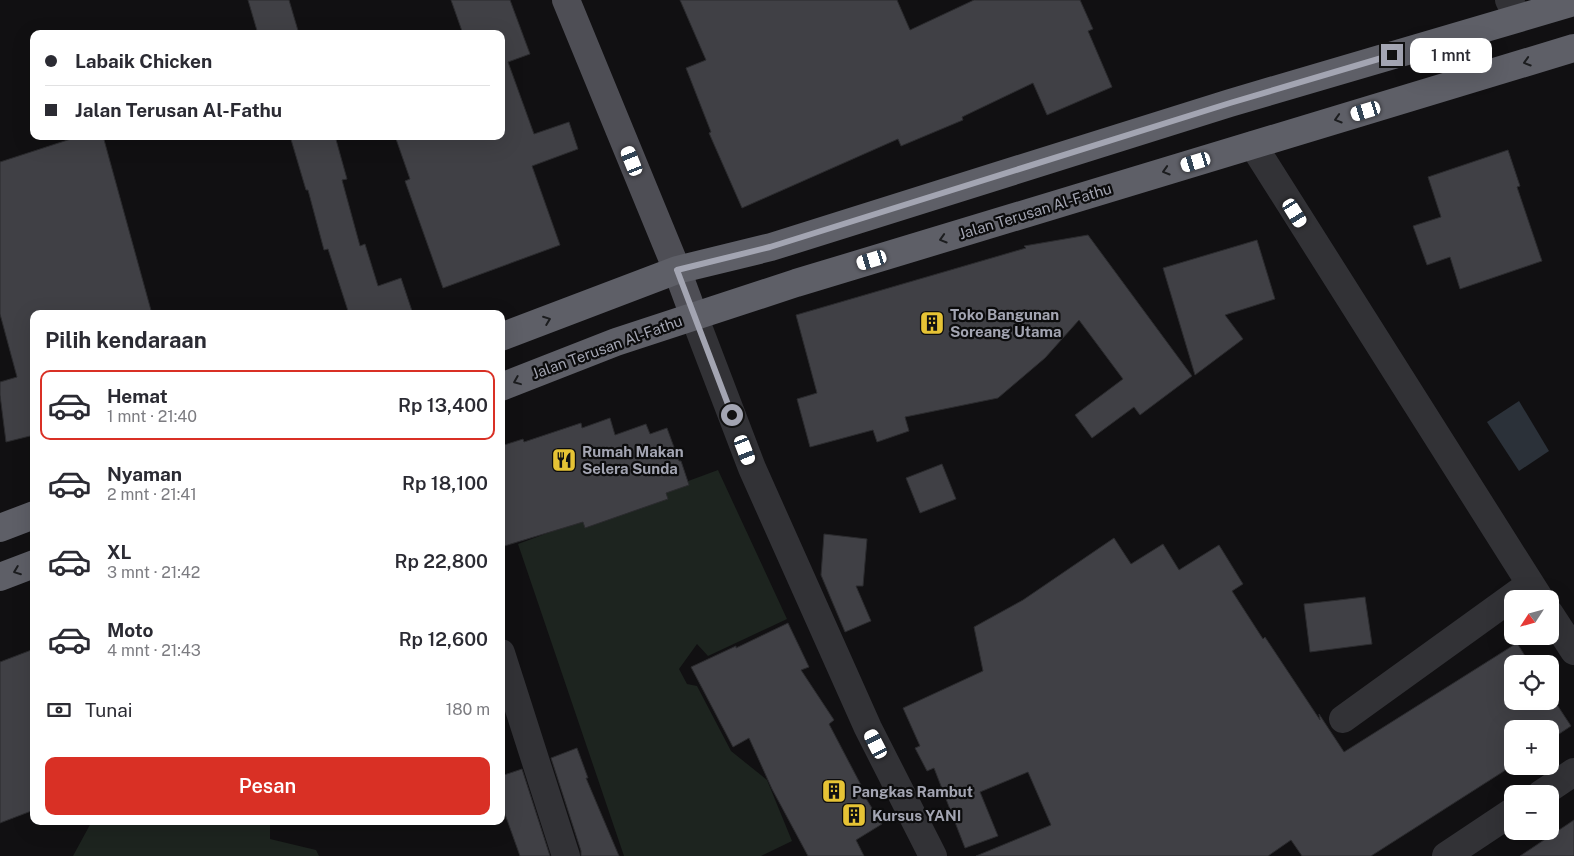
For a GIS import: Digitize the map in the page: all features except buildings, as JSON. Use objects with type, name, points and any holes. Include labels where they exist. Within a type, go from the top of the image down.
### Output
[{"type":"highway","points":[[505,335],[677,270],[770,247],[1230,103],[1514,9],[1574,2]]},
{"type":"highway","name":"Jalan Terusan Al-Fathu","points":[[505,385],[594,350],[796,283],[1574,48]]},
{"type":"highway","points":[[0,528],[30,517]]},
{"type":"highway","points":[[0,577],[30,566]]},
{"type":"main road","points":[[566,0],[677,270],[694,316]]},
{"type":"street","points":[[1253,145],[1534,590]]},
{"type":"street","points":[[694,316],[752,468],[868,728],[933,856]]},
{"type":"street","points":[[1343,719],[1504,613]]},
{"type":"street","points":[[1559,628],[1574,651]]},
{"type":"street","points":[[505,665],[566,856]]},
{"type":"street","points":[[1554,785],[1574,772]]},
{"type":"street","points":[[1446,856],[1504,817]]},
{"type":"shaded area","points":[[1519,401],[1549,451],[1519,471],[1487,422]]},
{"type":"shaded area","points":[[718,470],[787,619],[708,656],[697,644],[679,669],[687,684],[697,686],[731,751],[767,780],[792,841],[761,856],[624,856],[518,544]]},
{"type":"shaded area","points":[[90,825],[270,825],[270,839],[316,850],[319,856],[73,856]]},
{"type":"place","name":"Toko Bangunan Soreang Utama","points":[[932,323]]},
{"type":"place","name":"Rumah Makan Selera Sunda","points":[[564,460]]},
{"type":"place","name":"Pangkas Rambut","points":[[834,791]]},
{"type":"place","name":"Kursus YANI","points":[[854,815]]},
{"type":"route","points":[[732,415],[677,270],[770,247],[1230,103],[1392,55]]}]
